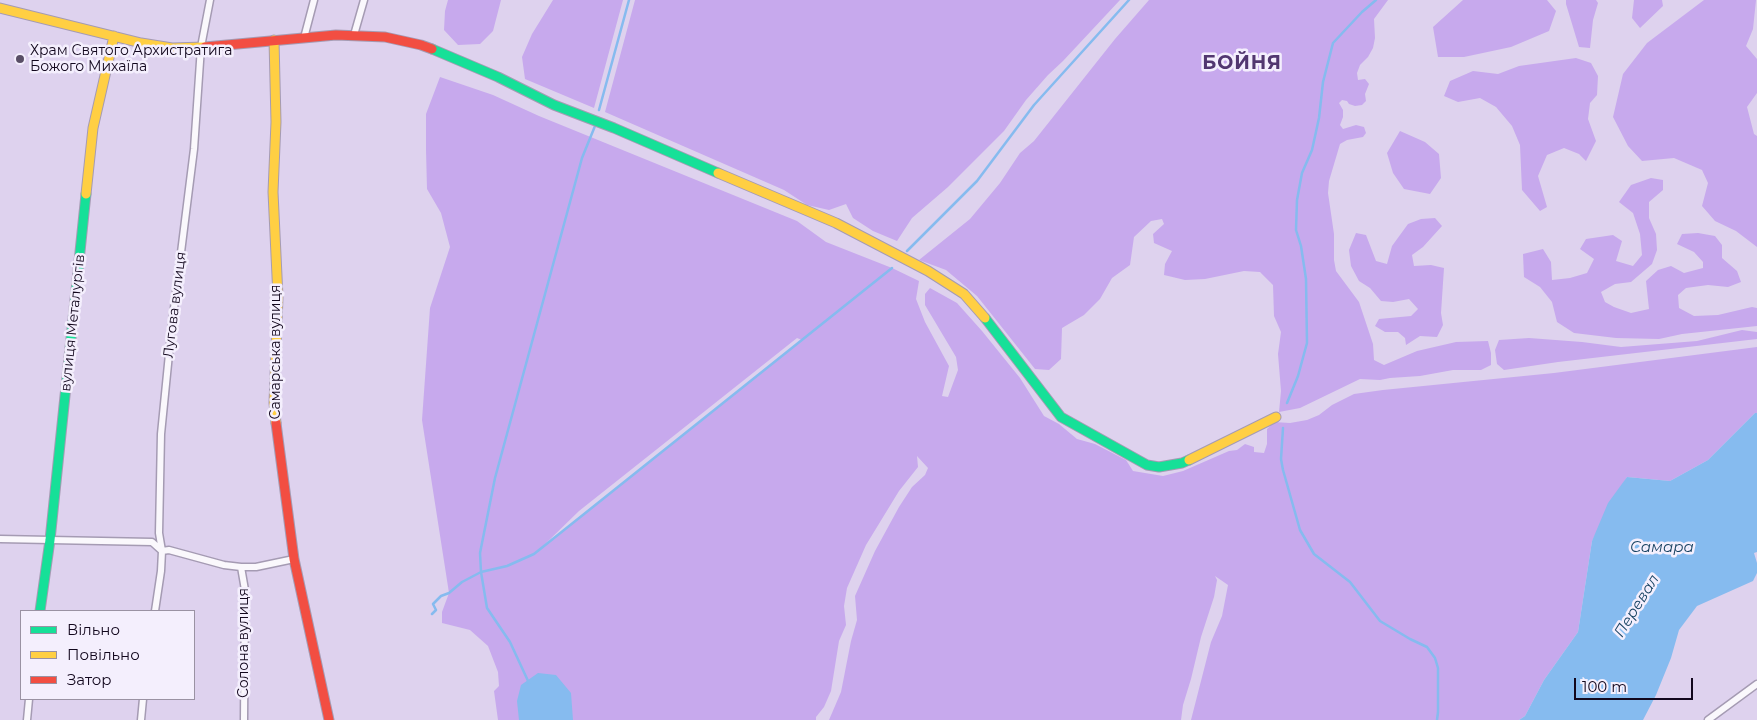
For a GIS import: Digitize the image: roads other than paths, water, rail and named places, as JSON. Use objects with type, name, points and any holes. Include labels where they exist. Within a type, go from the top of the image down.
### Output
[{"type":"street","name":"Лугова вулиця","points":[[155,610],[162,551],[159,534],[161,434],[172,324],[194,149],[201,47],[210,0]]},
{"type":"street","points":[[304,38],[314,0]]},
{"type":"street","points":[[354,35],[364,0]]},
{"type":"street","points":[[0,8],[141,43],[172,48],[354,35],[385,37],[421,44],[482,70],[554,105],[614,128],[836,223],[928,271],[964,294],[977,308],[1061,417],[1147,465],[1159,467],[1182,463],[1202,455],[1276,417]]},
{"type":"street","name":"вулиця Металургів","points":[[40,610],[50,540],[93,128],[114,36]]},
{"type":"street","name":"Самарська вулиця","points":[[274,40],[276,122],[273,192],[278,296],[274,403],[294,559],[329,720]]},
{"type":"street","points":[[0,539],[152,542],[162,551],[169,550],[224,565],[240,567],[256,567],[294,559]]},
{"type":"street","name":"Солона вулиця","points":[[240,567],[245,590],[244,720]]},
{"type":"street","points":[[1708,720],[1757,684]]},
{"type":"street","points":[[27,720],[29,700]]},
{"type":"street","points":[[141,720],[143,700]]},
{"type":"water","name":"Самара","points":[[1757,413],[1757,552],[1754,553],[1757,573],[1753,581],[1697,606],[1679,630],[1671,658],[1656,695],[1643,720],[1519,720],[1525,716],[1544,680],[1578,632],[1592,541],[1608,503],[1627,477],[1670,481],[1708,460]]},
{"type":"water","points":[[538,673],[556,675],[571,693],[573,720],[519,720],[517,701],[521,685]]},
{"type":"waterway","points":[[599,110],[629,0]]},
{"type":"waterway","points":[[907,251],[977,181],[1034,105],[1129,0]]},
{"type":"waterway","points":[[1287,403],[1298,376],[1307,343],[1306,279],[1301,246],[1296,230],[1297,200],[1302,173],[1312,150],[1319,118],[1323,82],[1333,43],[1376,0]]},
{"type":"waterway","points":[[529,683],[510,642],[487,608],[480,553],[495,478],[582,158],[595,126]]},
{"type":"waterway","points":[[432,614],[436,610],[433,604],[441,596],[449,593],[462,582],[481,572],[507,566],[534,554],[892,268]]},
{"type":"waterway","points":[[1283,428],[1281,459],[1300,530],[1314,554],[1350,582],[1380,621],[1427,647],[1435,658],[1438,668],[1437,720]]},
{"type":"place","name":"Храм Святого Архистратига Божого Михаїла","points":[[20,59]]},
{"type":"district","name":"БОЙНЯ","points":[[1242,63]]},
{"type":"water label","name":"Перевал","points":[[1637,606]]}]
